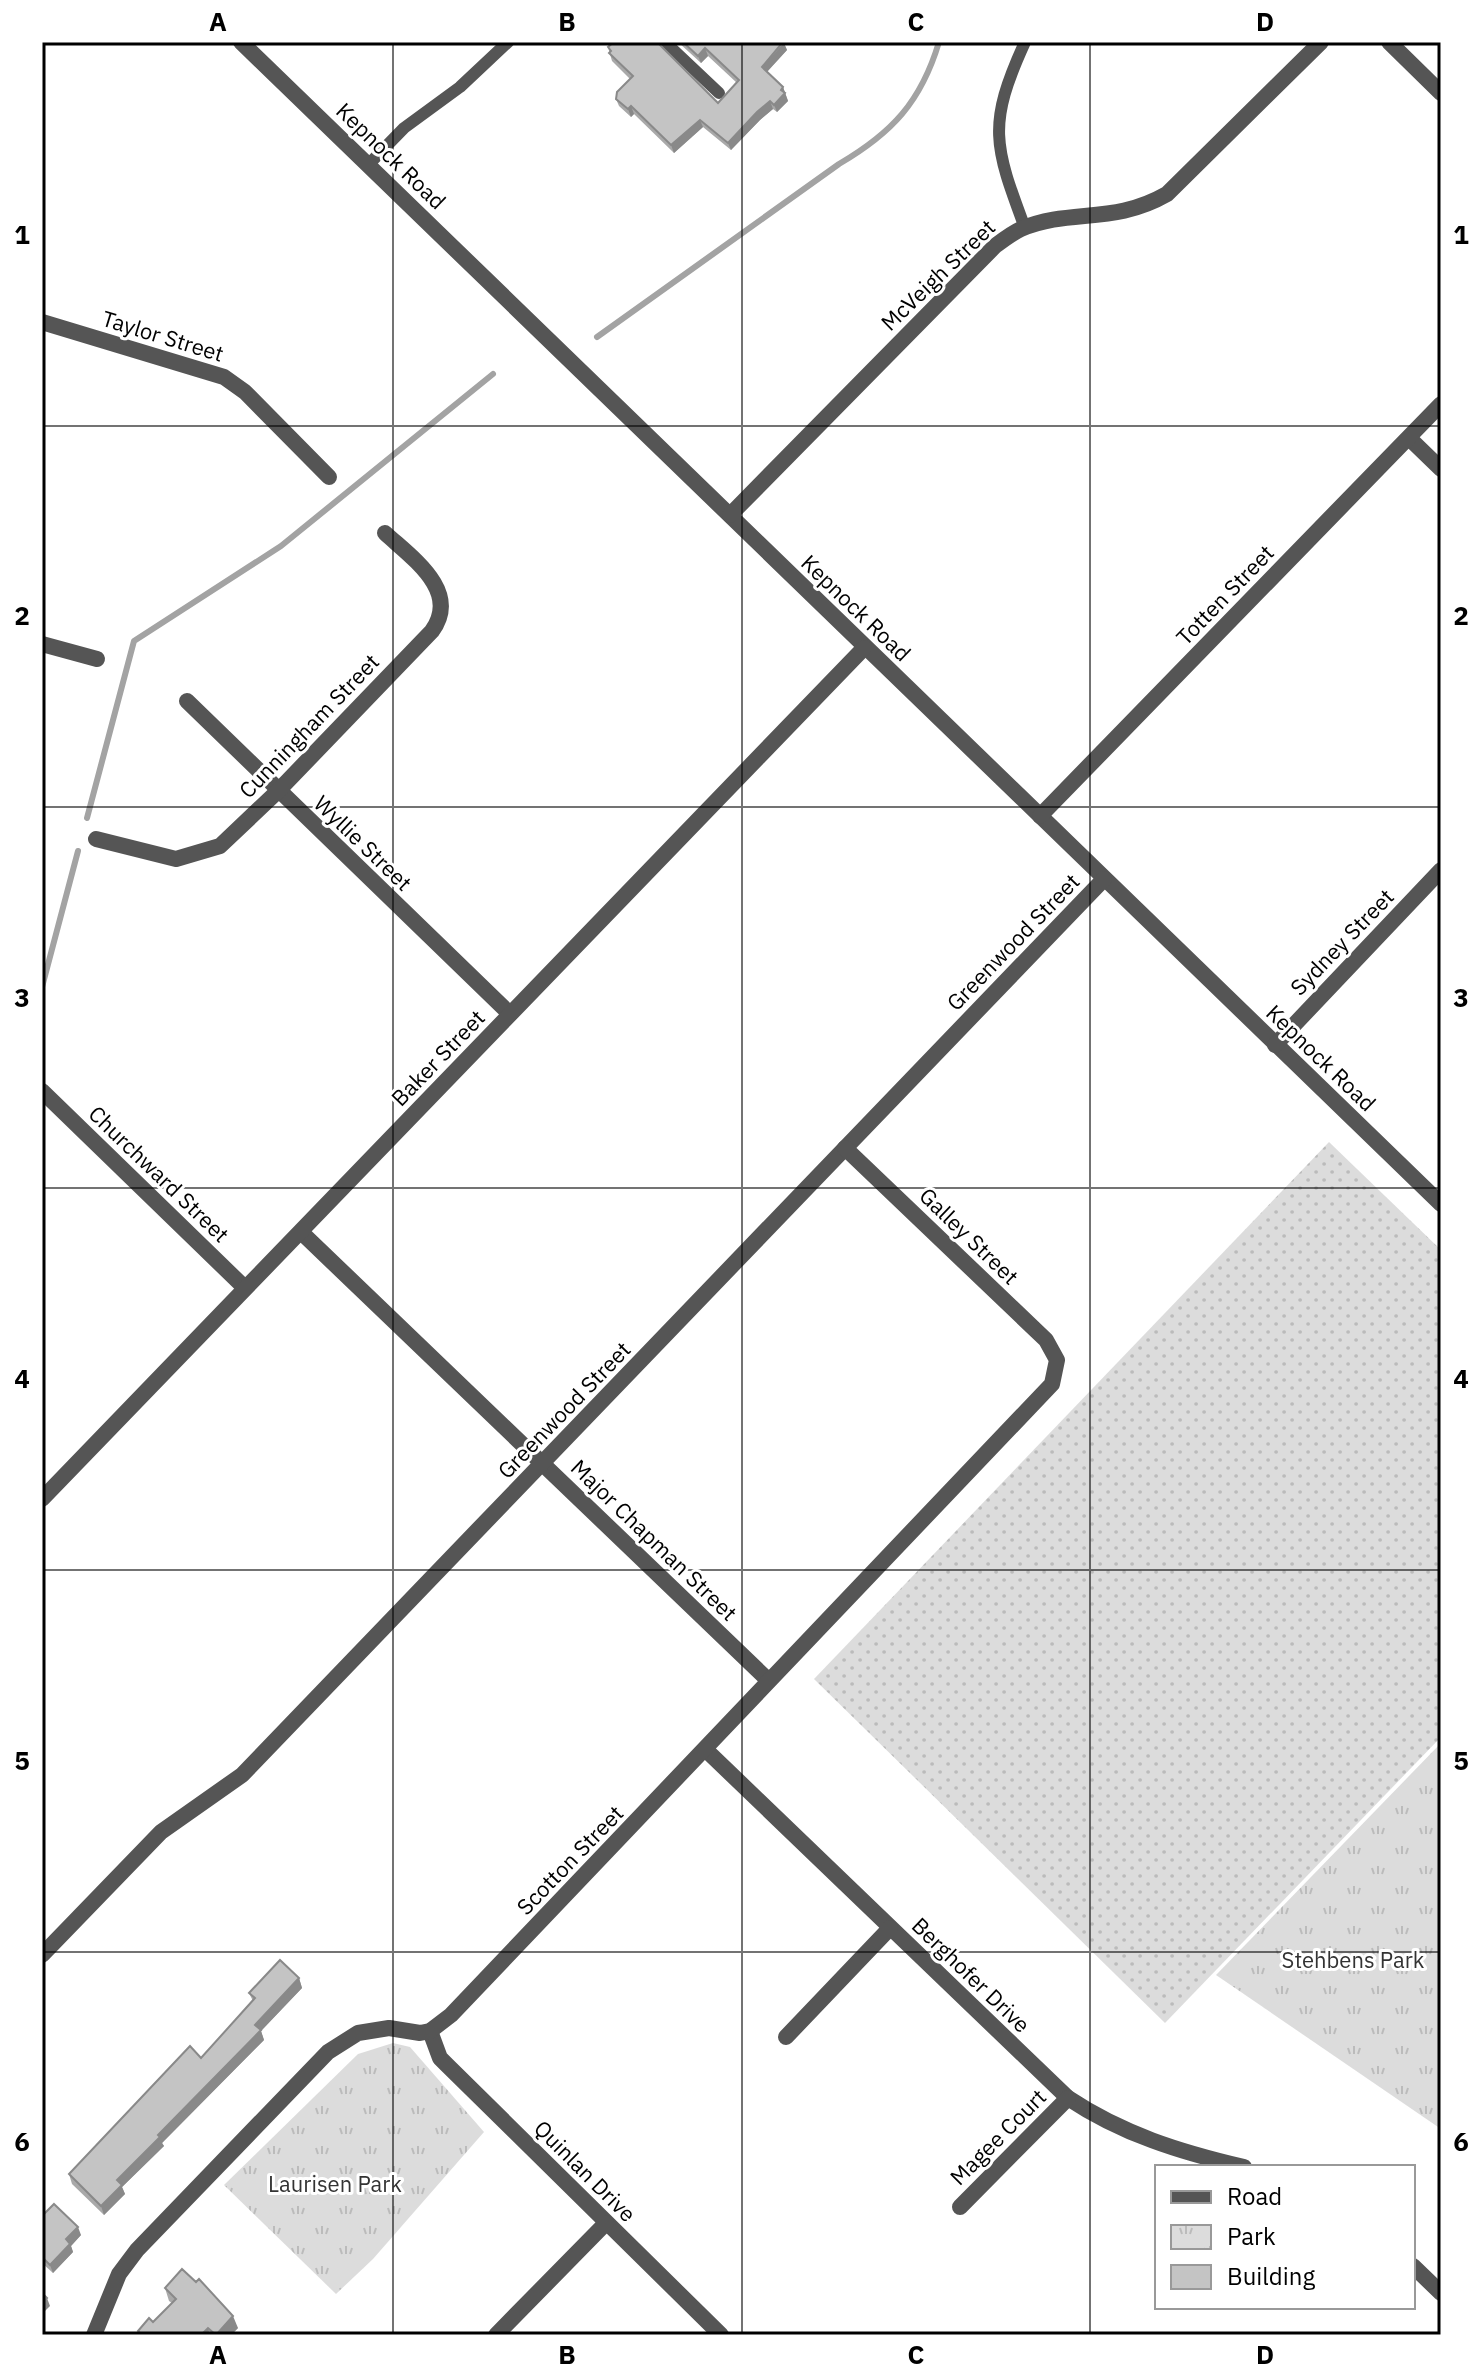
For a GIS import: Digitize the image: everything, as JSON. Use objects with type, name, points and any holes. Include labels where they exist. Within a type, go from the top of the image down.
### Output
[{"type":"street","name":"Kepnock Road","points":[[241,42],[1441,1204]]},
{"type":"street","name":"McVeigh Street","points":[[730,515],[995,246],[1025,228],[1116,215],[1145,207],[1167,194],[1321,42]]},
{"type":"street","points":[[1389,42],[1441,93]]},
{"type":"street","name":"Taylor Street","points":[[42,322],[224,377],[245,392],[329,477]]},
{"type":"street","name":"Totten Street","points":[[1040,816],[1441,404]]},
{"type":"street","points":[[1409,438],[1441,469]]},
{"type":"street","name":"Cunningham Street","points":[[204,854],[231,838],[278,791],[432,631],[450,600],[385,533]]},
{"type":"street","points":[[42,644],[97,659]]},
{"type":"street","name":"Baker Street","points":[[42,1499],[864,648]]},
{"type":"street","name":"Wyllie Street","points":[[187,701],[510,1014]]},
{"type":"street","points":[[96,839],[176,859],[204,854],[210,872]]},
{"type":"street","name":"Sydney Street","points":[[1275,1045],[1441,870]]},
{"type":"street","name":"Greenwood Street","points":[[42,1955],[161,1832],[242,1775],[1104,879]]},
{"type":"street","name":"Churchward Street","points":[[42,1091],[245,1288]]},
{"type":"street","name":"Galley Street","points":[[845,1148],[1037,1331],[1053,1349],[1057,1360]]},
{"type":"street","name":"Major Chapman Street","points":[[301,1232],[768,1680]]},
{"type":"street","name":"Scotton Street","points":[[430,2031],[451,2015],[1044,1393],[1056,1373],[1057,1360]]},
{"type":"street","name":"Berghofer Drive","points":[[706,1750],[1068,2098],[1104,2120],[1161,2145],[1236,2165]]},
{"type":"street","points":[[786,2037],[890,1928]]},
{"type":"street","points":[[94,2335],[119,2274],[137,2250],[328,2052],[358,2033],[374,2029],[430,2031]]},
{"type":"street","name":"Quinlan Drive","points":[[430,2031],[440,2058],[721,2335]]},
{"type":"street","name":"Magee Court","points":[[960,2207],[1068,2098]]},
{"type":"street","points":[[496,2335],[606,2223]]},
{"type":"street","points":[[1415,2268],[1441,2293]]},
{"type":"lane","points":[[368,165],[404,128],[444,100],[508,42]]},
{"type":"lane","points":[[665,42],[719,93]]},
{"type":"lane","points":[[1025,42],[1004,92],[996,129],[1006,177],[1025,228]]},
{"type":"green space","points":[[1329,1142],[1441,1250],[1441,1737],[1165,2023],[814,1679]]},
{"type":"green space","name":"Stehbens Park","points":[[1441,1743],[1441,2129],[1216,1975]]},
{"type":"green space","name":"Laurisen Park","points":[[393,2043],[410,2047],[484,2132],[373,2259],[336,2294],[224,2185],[358,2054]]},
{"type":"building","points":[[614,42],[657,42],[718,103],[739,80],[705,48],[698,56],[683,42],[783,42],[762,67],[783,87],[781,90],[785,93],[774,105],[770,101],[757,112],[728,143],[700,120],[671,145],[631,106],[628,109],[616,99],[617,92],[633,76],[609,53],[608,47]]},
{"type":"building","points":[[280,1960],[299,1978],[255,2025],[261,2030],[117,2180],[122,2185],[101,2206],[69,2174],[190,2046],[201,2058],[255,1998],[249,1993]]},
{"type":"building","points":[[54,2204],[78,2227],[66,2239],[70,2244],[50,2265],[42,2257],[42,2216]]},
{"type":"building","points":[[182,2269],[196,2282],[199,2279],[233,2316],[216,2335],[208,2328],[201,2335],[142,2335],[138,2331],[149,2318],[153,2322],[176,2299],[165,2288]]},
{"type":"waterway","points":[[597,337],[889,128],[923,82],[939,42]]},
{"type":"waterway","points":[[87,818],[134,641],[281,546],[493,374]]},
{"type":"waterway","points":[[42,987],[78,851]]}]
